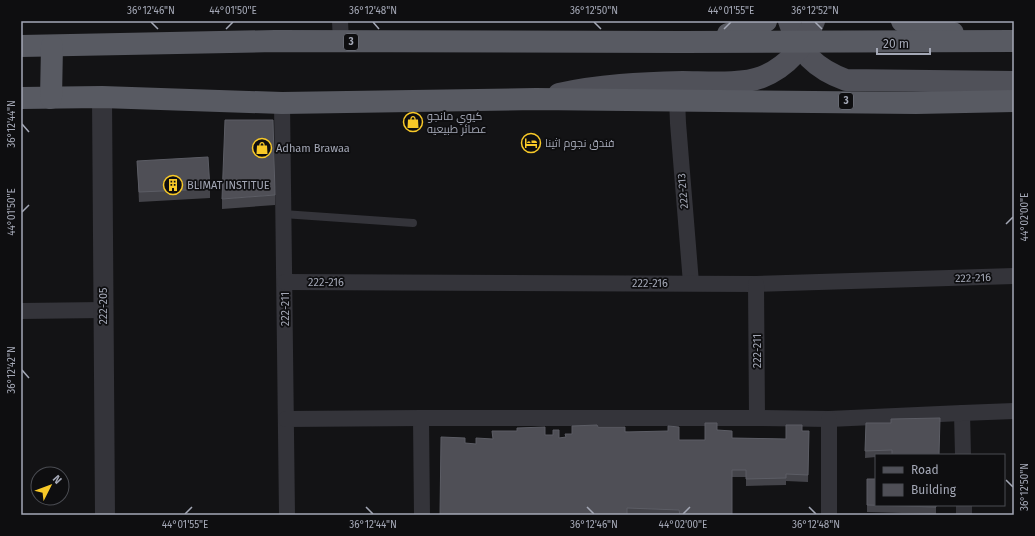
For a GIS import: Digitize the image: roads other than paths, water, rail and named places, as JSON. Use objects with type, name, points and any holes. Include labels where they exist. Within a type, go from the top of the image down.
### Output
[{"type":"highway","points":[[682,42],[749,30],[766,21]]},
{"type":"highway","points":[[902,21],[989,41]]},
{"type":"highway","name":"3","points":[[21,46],[275,41],[341,32],[800,44],[1014,41]]},
{"type":"highway","points":[[51,98],[52,46]]},
{"type":"highway","name":"3","points":[[21,98],[102,98],[282,103],[536,99],[916,102],[1014,101]]},
{"type":"main road","points":[[789,21],[807,56],[820,68],[846,80],[1014,82]]},
{"type":"main road","points":[[536,99],[590,88],[629,84],[751,80],[779,68],[794,55],[814,21]]},
{"type":"street","name":"222-205","points":[[102,98],[105,515]]},
{"type":"street","name":"222-213","points":[[677,99],[691,283]]},
{"type":"street","name":"222-211","points":[[282,103],[287,515]]},
{"type":"street","name":"222-216","points":[[285,282],[756,284],[1014,276]]},
{"type":"street","name":"222-211","points":[[756,284],[757,418]]},
{"type":"street","points":[[21,311],[104,310]]},
{"type":"street","points":[[286,419],[829,419],[1014,412]]},
{"type":"street","points":[[962,413],[962,454]]},
{"type":"street","points":[[420,418],[422,515]]},
{"type":"street","points":[[829,419],[829,515]]},
{"type":"lane","points":[[283,214],[413,223]]},
{"type":"place","name":"كيوي مانجو عصائر طبيعيه","points":[[413,122]]},
{"type":"place","name":"فندق نجوم اثينا","points":[[531,143]]},
{"type":"place","name":"Adham Brawaa","points":[[262,148]]},
{"type":"place","name":"BLIMAT INSTITUE","points":[[173,185]]}]
